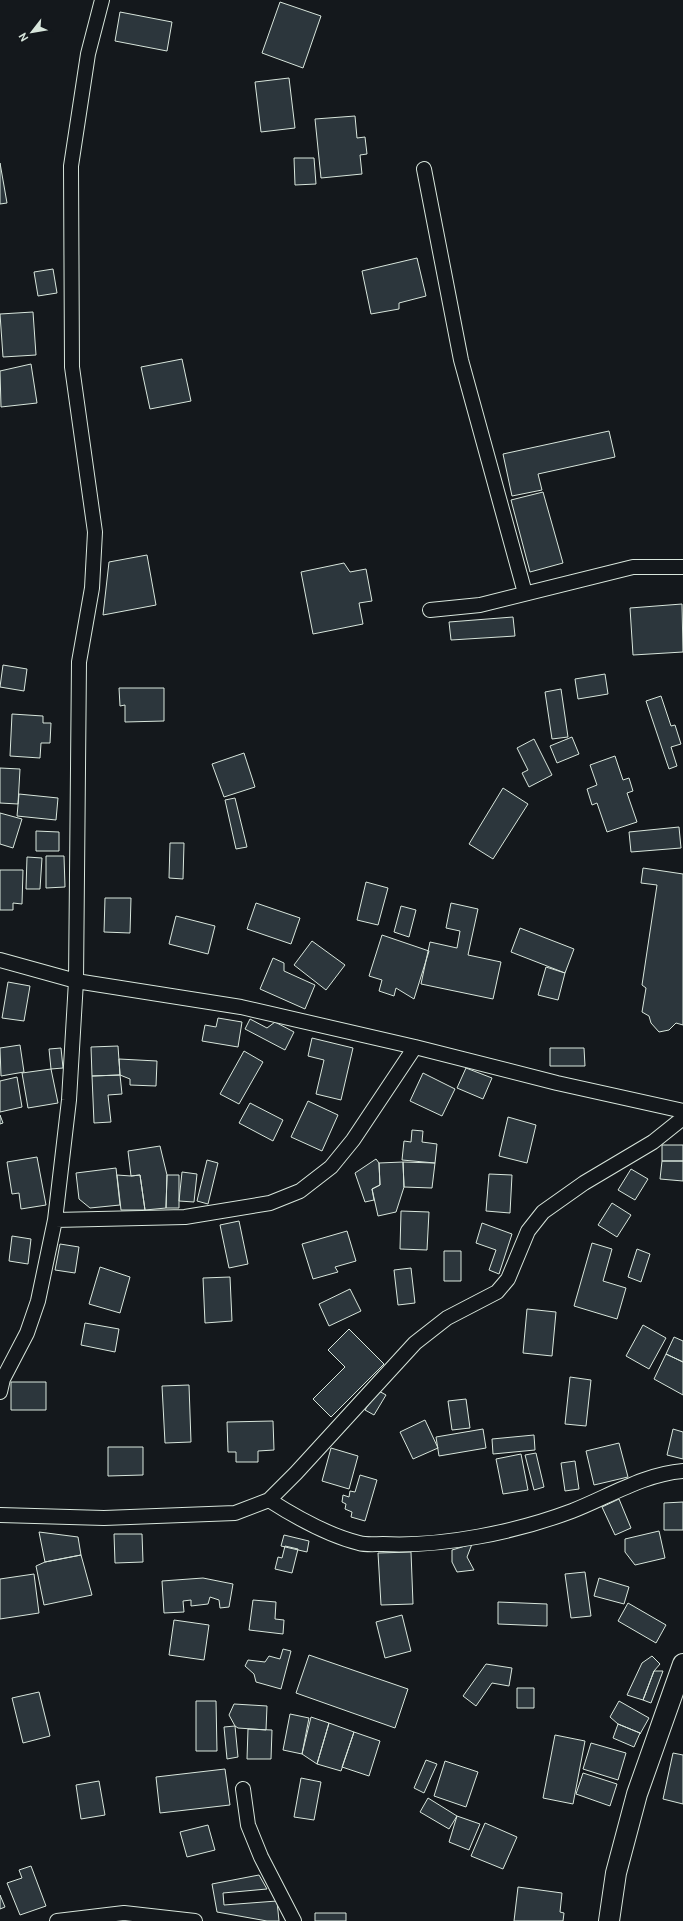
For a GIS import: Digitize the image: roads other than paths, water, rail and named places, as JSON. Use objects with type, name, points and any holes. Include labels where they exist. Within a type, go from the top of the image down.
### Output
[{"type":"main road","points":[[609,1921],[616,1873],[637,1794],[683,1664]]},
{"type":"street","points":[[0,1392],[3,1379],[27,1333],[38,1301],[55,1220],[69,1100],[76,981],[79,662],[92,588],[95,532],[72,367],[71,166],[88,54],[102,0]]},
{"type":"street","points":[[424,169],[461,360],[525,593]]},
{"type":"street","points":[[430,610],[480,605],[633,567],[683,567]]},
{"type":"street","points":[[0,960],[76,981],[241,1007],[415,1047],[557,1083],[683,1111]]},
{"type":"street","points":[[55,1220],[185,1217],[270,1203],[300,1191],[331,1167],[340,1156],[393,1082],[415,1047]]},
{"type":"street","points":[[0,1515],[104,1518],[235,1512],[270,1500],[296,1474],[415,1343],[447,1318],[497,1292],[508,1279],[528,1231],[543,1212],[584,1183],[653,1142],[683,1118]]},
{"type":"street","points":[[270,1500],[294,1516],[326,1532],[360,1543],[411,1546],[509,1531],[572,1511],[647,1479],[683,1471]]},
{"type":"street","points":[[243,1789],[248,1825],[261,1857],[294,1921]]},
{"type":"street","points":[[57,1921],[124,1913],[195,1921]]}]
